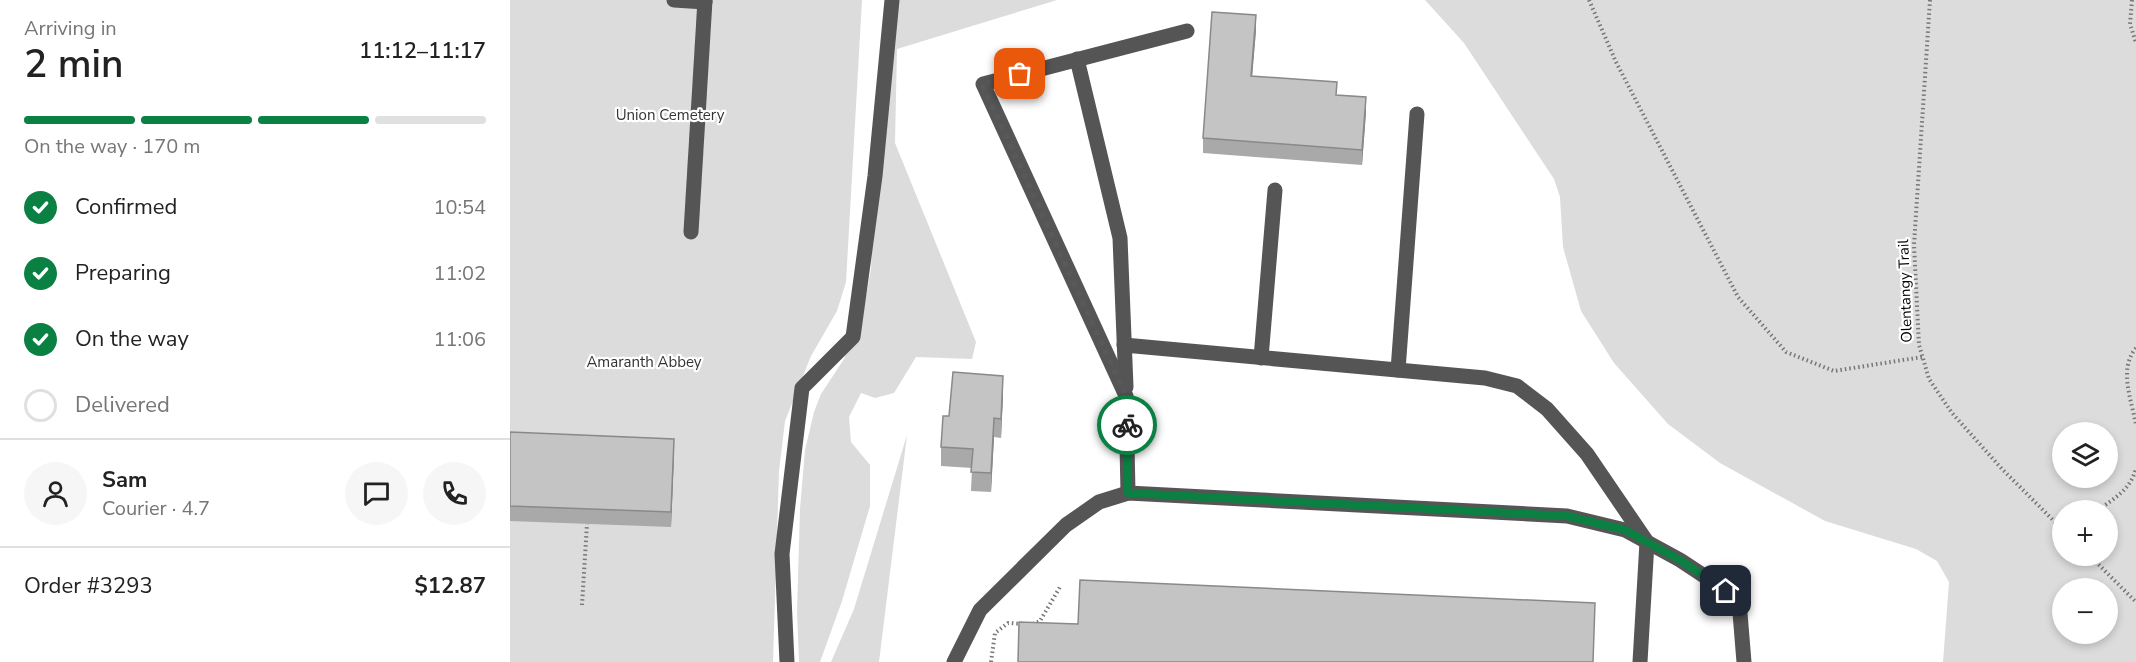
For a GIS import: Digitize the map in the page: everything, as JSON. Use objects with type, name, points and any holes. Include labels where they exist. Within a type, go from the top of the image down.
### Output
[{"type":"lane","points":[[674,0],[705,1],[691,232]]},
{"type":"lane","points":[[787,662],[782,555],[802,388],[853,337],[876,176],[892,0]]},
{"type":"lane","points":[[1126,396],[982,84],[1187,31]]},
{"type":"lane","points":[[1077,59],[1120,238],[1128,493]]},
{"type":"lane","points":[[1398,370],[1417,114]]},
{"type":"lane","points":[[1261,358],[1275,190]]},
{"type":"lane","points":[[1124,345],[1485,378],[1517,386],[1547,409],[1587,454],[1647,542],[1640,662]]},
{"type":"lane","points":[[954,662],[980,610],[1066,525],[1099,502],[1128,493],[1567,516],[1625,530],[1680,560],[1726,591],[1740,614],[1744,662]]},
{"type":"path","points":[[1588,0],[1616,62],[1738,297],[1786,352],[1834,371],[1922,357]]},
{"type":"path","name":"Olentangy Trail","points":[[1930,0],[1914,245],[1919,345],[1929,380],[1952,413],[2002,469],[2052,519]]},
{"type":"path","points":[[2132,0],[2130,24],[2136,44]]},
{"type":"path","points":[[2136,348],[2128,357],[2126,381],[2136,425]]},
{"type":"path","points":[[2113,500],[2121,495],[2133,480],[2136,468]]},
{"type":"path","points":[[582,605],[587,524]]},
{"type":"path","points":[[2100,566],[2136,602]]},
{"type":"path","points":[[991,662],[995,633],[1008,622],[1031,625],[1040,621],[1060,587]]},
{"type":"green space","points":[[510,0],[862,0],[846,282],[837,311],[811,356],[785,421],[779,471],[773,662],[510,662]]},
{"type":"green space","points":[[888,0],[1057,0],[897,49],[895,143],[976,342],[972,359],[916,357],[894,393],[875,398],[861,393],[849,417],[851,442],[870,465],[870,506],[842,601],[820,662],[799,662],[797,612],[800,509],[805,450],[821,394],[844,359],[857,326],[871,269],[875,146]]},
{"type":"green space","points":[[1425,0],[2136,0],[2136,662],[1943,662],[1949,582],[1937,561],[1916,549],[1825,521],[1720,463],[1668,424],[1614,363],[1581,311],[1563,247],[1560,197],[1554,179],[1464,43]]},
{"type":"green space","points":[[907,435],[879,662],[831,662],[854,609]]},
{"type":"building","points":[[1212,12],[1256,15],[1251,76],[1337,82],[1336,95],[1366,97],[1362,150],[1203,138]]},
{"type":"building","points":[[953,372],[1003,376],[1001,419],[994,418],[991,473],[971,472],[973,449],[941,447],[943,416],[949,416]]},
{"type":"building","points":[[510,432],[674,439],[671,512],[510,506]]},
{"type":"building","points":[[1080,580],[1595,603],[1593,662],[1018,662],[1019,622],[1078,624]]},
{"type":"way so far","points":[[1020,74],[982,84],[1126,396],[1127,425]]},
{"type":"route","points":[[1127,425],[1128,493],[1567,516],[1625,530],[1680,560],[1726,591]]},
{"type":"park label","name":"Union Cemetery","points":[[670,115]]},
{"type":"park label","name":"Amaranth Abbey","points":[[644,362]]}]
